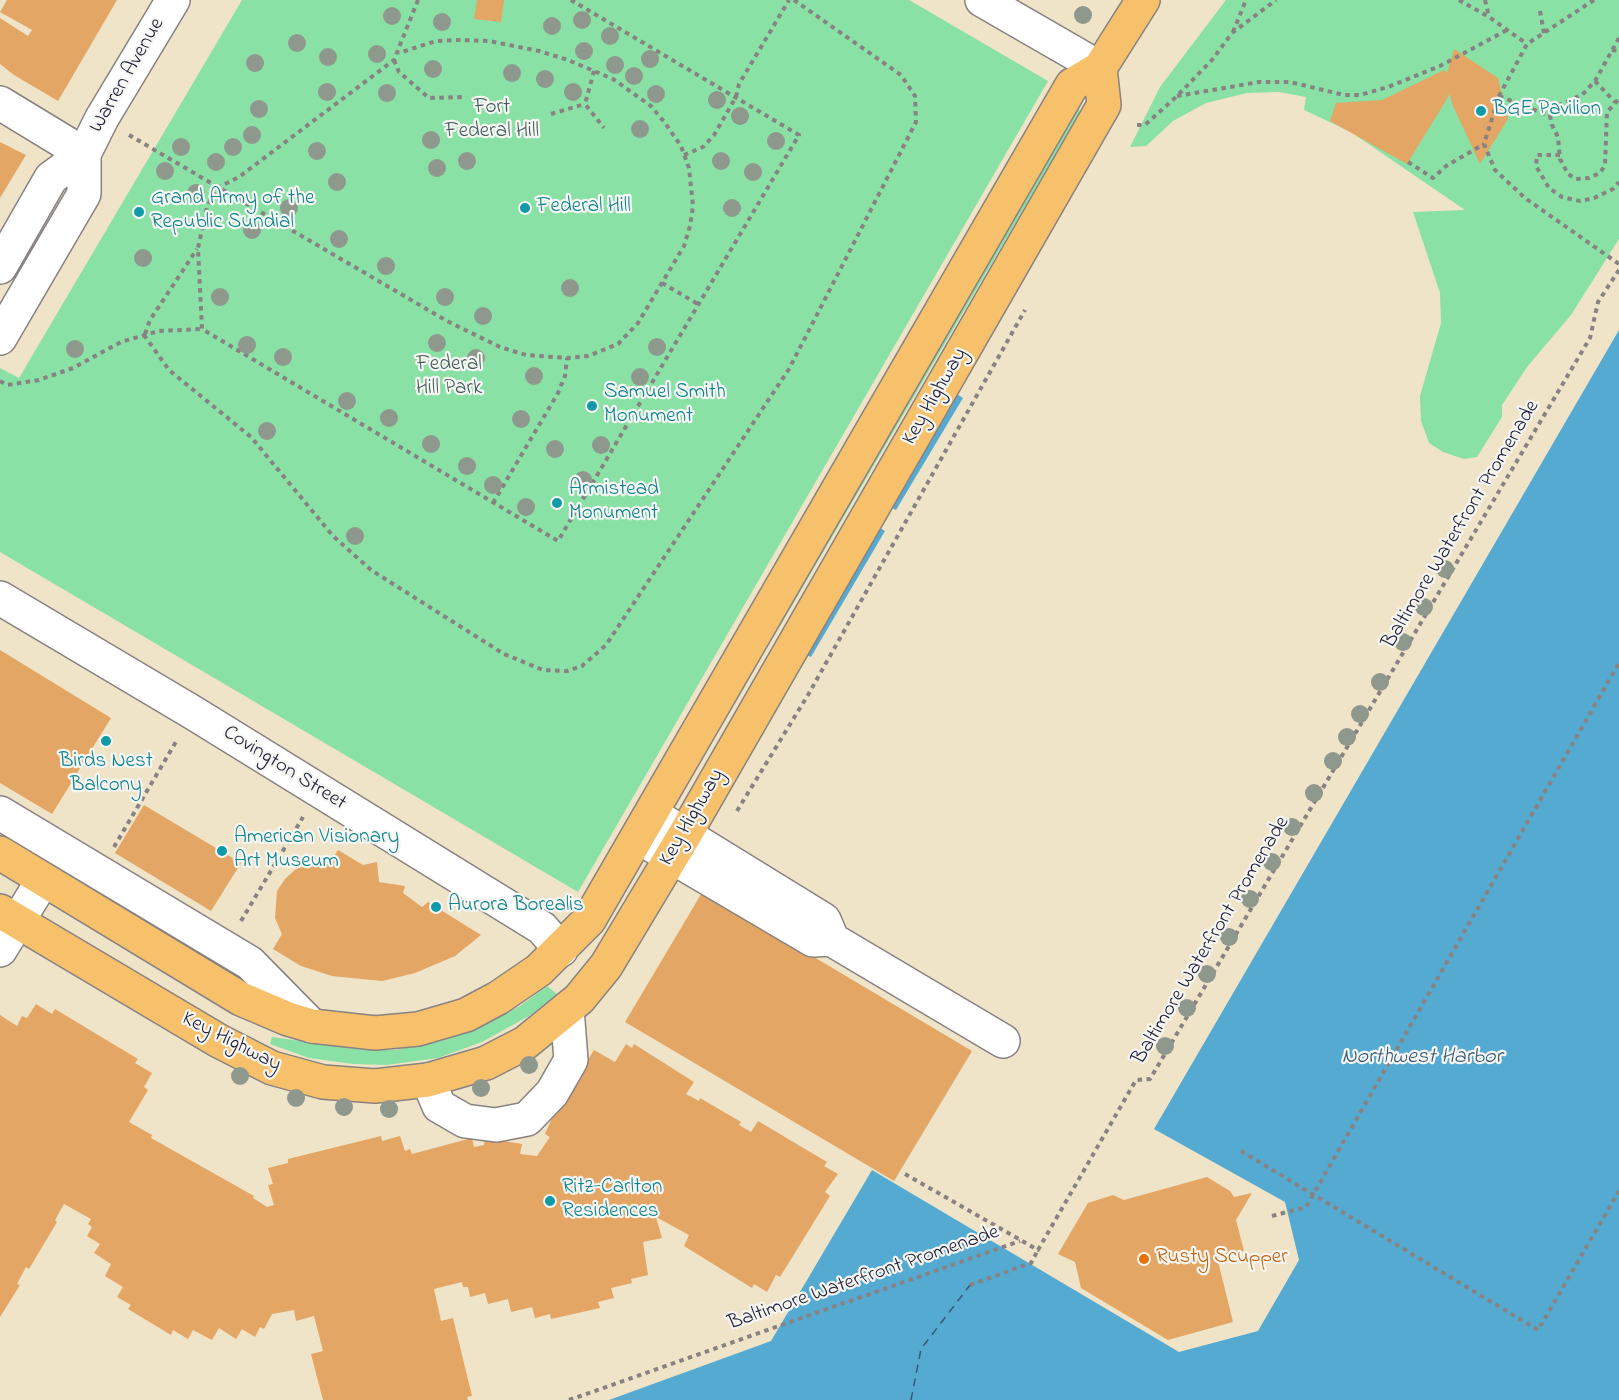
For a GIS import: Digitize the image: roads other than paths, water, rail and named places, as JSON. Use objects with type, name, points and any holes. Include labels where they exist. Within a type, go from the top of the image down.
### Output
[{"type":"main road","name":"Key Highway","points":[[0,853],[241,999],[288,1019],[312,1026],[375,1033],[418,1029],[466,1015],[498,998],[531,976],[561,950],[589,920],[1072,86],[1100,68],[1143,0]]},
{"type":"main road","name":"Key Highway","points":[[9,916],[219,1041],[273,1068],[323,1082],[375,1086],[428,1080],[496,1058],[525,1042],[579,999],[606,966],[678,846],[1104,105],[1100,68]]},
{"type":"street","name":"Warren Avenue","points":[[0,267],[51,177],[84,153],[102,118],[173,0]]},
{"type":"street","points":[[982,0],[1100,68]]},
{"type":"street","points":[[0,103],[84,153]]},
{"type":"street","name":"Warren Avenue","points":[[0,339],[84,194],[84,153]]},
{"type":"street","name":"Covington Street","points":[[0,598],[192,712],[542,928],[561,950]]},
{"type":"street","points":[[0,813],[250,963],[312,1026]]},
{"type":"street","points":[[645,826],[678,846],[813,940],[831,939],[1004,1041]]},
{"type":"street","points":[[0,950],[9,916],[44,880]]},
{"type":"street","points":[[428,1080],[439,1106],[465,1121],[496,1125],[527,1119],[552,1093],[571,1060],[567,1008]]},
{"type":"water","name":"Northwest Harbor","points":[[1619,330],[1619,1400],[609,1400],[771,1341],[872,1170],[1179,1352],[1258,1331],[1299,1260],[1285,1202],[1154,1129]]},
{"type":"water","points":[[955,393],[963,398],[896,510],[888,506]]},
{"type":"water","points":[[877,526],[885,531],[811,657],[804,654]]},
{"type":"place","name":"BGE Pavilion","points":[[1481,111]]},
{"type":"place","name":"Federal Hill","points":[[525,208]]},
{"type":"place","name":"Grand Army of the Republic Sundial","points":[[139,212]]},
{"type":"place","name":"Samuel Smith Monument","points":[[592,406]]},
{"type":"place","name":"Armistead Monument","points":[[557,503]]},
{"type":"place","name":"Birds Nest Balcony","points":[[106,741]]},
{"type":"place","name":"American Visionary Art Museum","points":[[222,851]]},
{"type":"place","name":"Aurora Borealis","points":[[436,907]]},
{"type":"place","name":"Ritz-Carlton Residences","points":[[550,1201]]},
{"type":"place","name":"Rusty Scupper","points":[[1144,1259]]},
{"type":"park label","name":"Fort Federal Hill","points":[[492,121]]},
{"type":"park label","name":"Federal Hill Park","points":[[449,378]]}]
